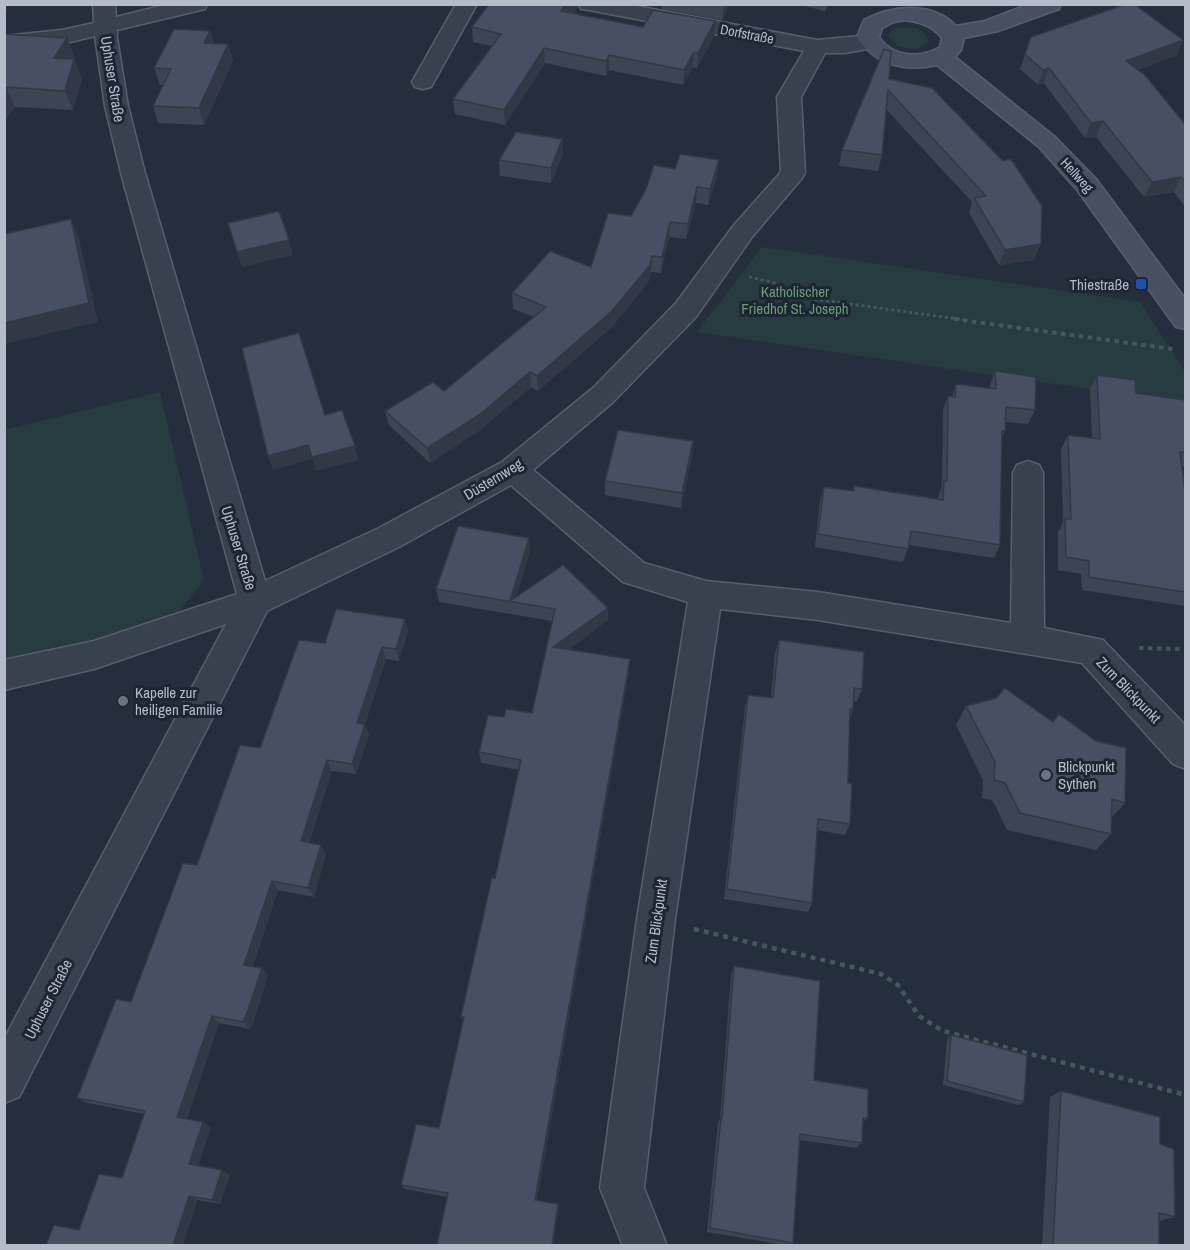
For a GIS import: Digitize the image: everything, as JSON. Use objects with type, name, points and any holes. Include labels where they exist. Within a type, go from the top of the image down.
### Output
[{"type":"street","points":[[4,43],[62,38],[104,16],[197,4]]},
{"type":"street","points":[[423,82],[467,4]]},
{"type":"street","name":"Dorfstraße","points":[[589,4],[817,47],[870,42]]},
{"type":"street","points":[[951,34],[985,27],[1050,4]]},
{"type":"street","points":[[893,10],[929,18],[943,25],[951,34],[952,46],[941,57],[930,60],[901,60],[888,56],[870,42],[868,33],[872,25],[893,10]]},
{"type":"street","name":"Uphuser Straße","points":[[4,1082],[255,601],[228,514],[121,128],[104,16]]},
{"type":"street","name":"Düsternweg","points":[[4,675],[94,655],[255,601],[388,538],[513,470],[603,395],[686,310],[743,231],[793,173],[789,96],[817,47]]},
{"type":"street","name":"Hellweg","points":[[941,57],[1047,142],[1088,185],[1185,320]]},
{"type":"street","name":"Zum Blickpunkt","points":[[513,470],[634,573],[706,594],[818,606],[1091,650],[1178,741],[1185,753]]},
{"type":"street","points":[[1027,639],[1028,473]]},
{"type":"street","name":"Zum Blickpunkt","points":[[645,1245],[622,1188],[656,919],[706,594]]},
{"type":"path","points":[[715,269],[776,283],[785,295],[1174,349]]},
{"type":"path","points":[[656,919],[881,974],[898,985],[919,1016],[943,1030],[1185,1095]]},
{"type":"green space","points":[[897,28],[916,29],[924,33],[929,41],[918,49],[899,47],[889,37],[889,33]]},
{"type":"green space","name":"Katholischer Friedhof St. Joseph","points":[[762,247],[1140,302],[1185,372],[1185,403],[697,332]]},
{"type":"green space","points":[[160,392],[204,580],[177,614],[96,641],[5,660],[4,430]]},
{"type":"building","points":[[489,4],[566,4],[561,11],[643,27],[653,10],[715,21],[698,53],[694,52],[684,70],[609,55],[606,61],[544,48],[504,110],[453,99],[501,34],[472,27]]},
{"type":"building","points":[[1126,4],[1134,4],[1183,40],[1126,61],[1145,75],[1185,124],[1185,182],[1181,177],[1152,182],[1103,121],[1091,123],[1049,68],[1043,70],[1025,54],[1031,37]]},
{"type":"building","points":[[174,29],[210,31],[204,43],[228,44],[199,108],[153,106],[171,69],[154,68]]},
{"type":"building","points":[[4,34],[67,38],[54,58],[74,59],[65,91],[6,87],[4,90]]},
{"type":"building","points":[[884,49],[891,51],[889,79],[932,88],[1003,161],[1011,159],[1042,206],[1041,244],[1005,250],[974,198],[986,196],[888,90],[882,155],[842,150]]},
{"type":"building","points":[[516,132],[562,139],[551,168],[499,160]]},
{"type":"building","points":[[680,154],[719,160],[710,189],[697,187],[688,224],[670,222],[662,257],[652,256],[650,265],[612,311],[537,376],[530,372],[479,415],[427,448],[385,411],[433,382],[444,391],[546,307],[512,293],[550,251],[591,267],[608,213],[631,216],[646,189],[654,165],[675,169]]},
{"type":"building","points":[[279,211],[289,240],[237,252],[228,223]]},
{"type":"building","points":[[71,219],[89,303],[4,323],[4,234]]},
{"type":"building","points":[[299,333],[325,415],[342,410],[355,446],[312,457],[308,445],[268,456],[242,348]]},
{"type":"building","points":[[995,371],[1036,377],[1035,410],[1006,407],[1005,431],[1002,431],[1000,545],[911,531],[908,549],[818,534],[824,487],[854,491],[854,486],[943,500],[944,481],[947,481],[948,396],[955,397],[956,384],[996,389]]},
{"type":"building","points":[[1097,375],[1135,380],[1136,393],[1185,400],[1185,452],[1180,452],[1185,492],[1185,592],[1089,577],[1089,561],[1066,557],[1065,519],[1071,519],[1068,435],[1100,439]]},
{"type":"building","points":[[618,430],[693,441],[682,493],[605,481]]},
{"type":"building","points":[[458,526],[529,538],[510,601],[563,565],[608,608],[553,647],[630,659],[535,1200],[558,1204],[552,1245],[437,1245],[448,1193],[401,1185],[416,1124],[439,1128],[464,1017],[461,1016],[521,760],[479,752],[488,715],[504,717],[506,709],[532,713],[555,609],[436,589]]},
{"type":"building","points":[[336,609],[405,619],[396,649],[382,647],[357,723],[365,724],[352,764],[327,760],[301,841],[321,845],[308,888],[272,881],[244,965],[262,968],[247,1013],[243,1022],[212,1016],[177,1117],[203,1122],[189,1164],[222,1170],[212,1200],[189,1196],[173,1245],[46,1245],[54,1225],[79,1230],[99,1174],[122,1178],[145,1111],[77,1098],[116,999],[131,1002],[183,863],[197,865],[240,745],[260,748],[299,640],[325,643]]},
{"type":"building","points":[[779,640],[864,652],[862,689],[854,688],[853,709],[850,709],[848,783],[852,783],[850,824],[818,819],[812,903],[727,889],[748,695],[773,698]]},
{"type":"building","name":"Blickpunkt Sythen","points":[[1005,688],[1053,722],[1059,714],[1096,741],[1126,748],[1125,803],[1112,799],[1111,834],[1020,813],[1005,783],[994,780],[995,762],[966,706],[996,698]]},
{"type":"building","points":[[734,966],[820,981],[814,1080],[868,1089],[868,1118],[863,1118],[862,1143],[800,1134],[793,1243],[710,1228],[722,1118]]},
{"type":"building","points":[[951,1035],[1027,1055],[1024,1102],[947,1081]]},
{"type":"building","points":[[1061,1091],[1160,1117],[1160,1144],[1174,1149],[1175,1217],[1159,1213],[1159,1245],[1053,1245]]},
{"type":"place","name":"Thiestraße","points":[[1141,284]]},
{"type":"place","name":"Kapelle zur heiligen Familie","points":[[123,701]]},
{"type":"place","name":"Blickpunkt Sythen","points":[[1046,775]]}]
